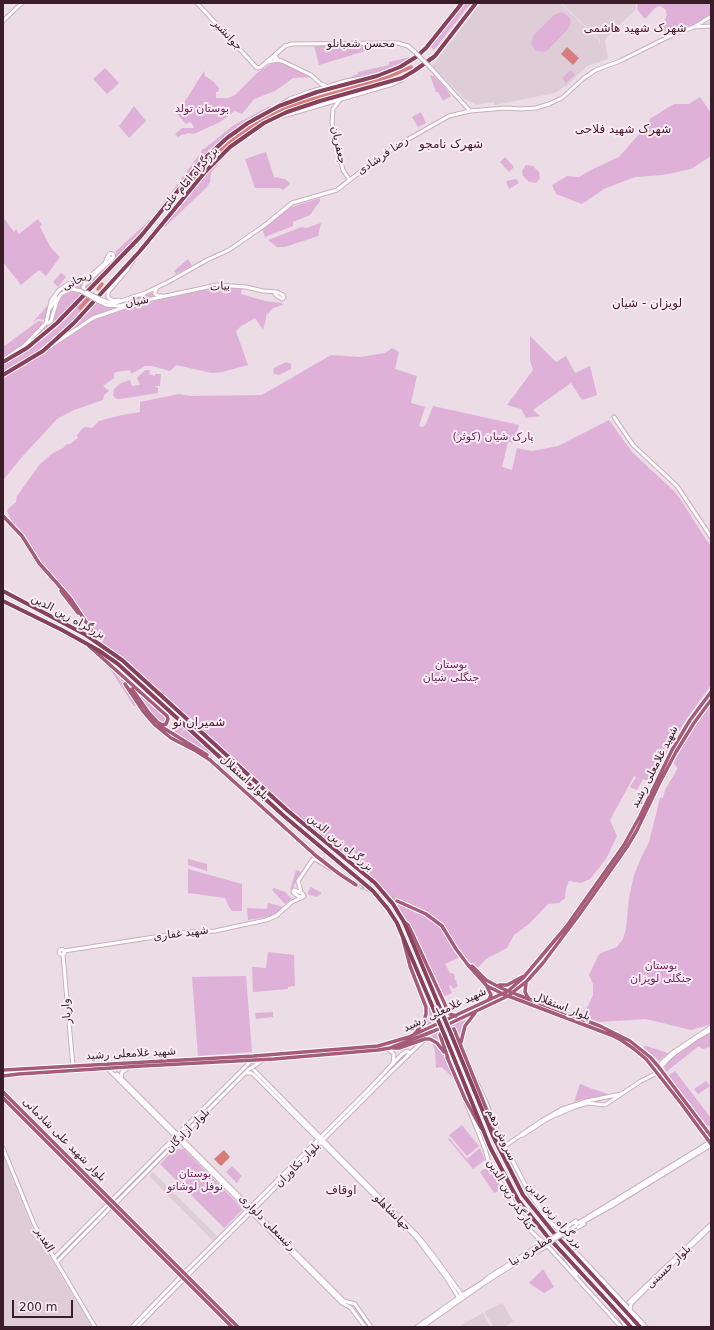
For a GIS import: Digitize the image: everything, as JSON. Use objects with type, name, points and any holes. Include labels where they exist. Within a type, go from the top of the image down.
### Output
[{"type":"highway","name":"بزرگراه امام علی","points":[[3,361],[26,348],[58,323],[141,236],[198,166],[227,138],[248,123],[279,106],[317,92],[377,76],[400,67],[420,53],[432,41],[462,3]]},
{"type":"highway","name":"بزرگراه امام علی","points":[[3,374],[43,351],[74,323],[140,251],[211,165],[242,138],[271,120],[305,106],[402,78],[414,72],[435,56],[476,3]]},
{"type":"highway","name":"بزرگراه زین الدین","points":[[3,591],[72,627],[99,643],[122,660],[299,821],[375,883],[389,899],[404,922],[450,1034],[497,1142],[523,1195],[552,1232],[640,1327]]},
{"type":"highway","name":"بزرگراه زین الدین","points":[[3,601],[62,630],[98,650],[118,664],[284,816],[373,891],[388,909],[402,936],[446,1036],[490,1147],[518,1200],[554,1244],[631,1327]]},
{"type":"main road","points":[[3,21],[22,3]]},
{"type":"main road","name":"جوانشیر","points":[[197,3],[257,68]]},
{"type":"main road","points":[[694,27],[711,26],[708,22],[710,16]]},
{"type":"main road","points":[[694,27],[710,16]]},
{"type":"main road","name":"رضا فرشادی","points":[[133,297],[150,291],[206,260],[229,250],[265,225],[292,203],[336,190],[365,168],[414,136],[449,116],[470,111],[506,108],[536,108],[549,104],[562,98],[584,78],[596,70],[620,61],[674,34],[694,27]]},
{"type":"main road","name":"محسن شعبانلو","points":[[257,68],[268,62],[285,46],[292,44],[398,43],[408,46],[415,52],[470,111]]},
{"type":"main road","points":[[274,56],[278,60],[303,71],[321,84],[328,86]]},
{"type":"main road","points":[[268,62],[278,60]]},
{"type":"main road","points":[[271,120],[393,84],[406,78],[414,72]]},
{"type":"main road","points":[[279,106],[290,99],[317,89],[346,81],[377,76]]},
{"type":"main road","points":[[317,89],[321,84]]},
{"type":"main road","points":[[326,103],[333,109],[337,102],[344,98]]},
{"type":"main road","name":"جعفریان","points":[[333,109],[332,123],[343,170],[349,179]]},
{"type":"main road","points":[[133,297],[114,301],[108,297],[108,292],[127,270],[140,251]]},
{"type":"main road","name":"ریحانی","points":[[46,323],[51,301],[59,290],[68,284],[87,279],[105,263],[109,255],[112,254],[112,259],[84,286],[83,289],[86,292]]},
{"type":"main road","name":"بیات","points":[[176,294],[216,285],[246,287],[263,291],[278,297]]},
{"type":"main road","points":[[153,299],[156,297],[155,291],[158,287]]},
{"type":"main road","points":[[48,312],[58,295],[68,288],[76,288],[99,300],[115,303],[133,297]]},
{"type":"main road","name":"ریحانی","points":[[46,323],[51,321],[57,301],[61,294],[71,289],[81,291],[99,300]]},
{"type":"main road","points":[[150,291],[160,296],[176,294]]},
{"type":"main road","name":"بیات","points":[[263,291],[277,292]]},
{"type":"main road","points":[[277,292],[282,294],[284,297],[282,299],[278,297],[276,295],[277,292]]},
{"type":"main road","name":"شیان","points":[[99,300],[113,306],[132,304],[176,294]]},
{"type":"main road","points":[[43,351],[93,318],[132,304]]},
{"type":"main road","points":[[3,361],[24,346],[46,323]]},
{"type":"main road","points":[[614,417],[633,445],[677,486],[711,537]]},
{"type":"main road","points":[[3,517],[17,533],[33,559],[72,604],[92,634]]},
{"type":"main road","points":[[3,517],[22,536],[35,559],[70,598],[96,637]]},
{"type":"main road","points":[[85,643],[158,707],[168,719],[168,722],[164,725],[157,722]]},
{"type":"main road","name":"بلوار استقلال","points":[[126,683],[147,714],[155,725],[171,738],[190,746],[221,766],[324,861],[356,883],[335,871],[315,855],[220,768],[202,754],[190,746],[166,730],[147,714]]},
{"type":"main road","name":"شهید غلامعلی رشید","points":[[4,1077],[48,1073],[80,1068],[253,1058],[381,1045],[409,1037],[503,994],[528,973],[576,913],[624,845],[634,829],[676,743],[690,720],[711,692]]},
{"type":"main road","name":"شهید غلامعلی رشید","points":[[3,1070],[73,1067],[108,1069],[243,1060],[253,1058],[263,1060],[388,1049],[448,1025],[508,996],[527,981],[543,963],[627,847],[676,752],[694,723],[711,700]]},
{"type":"main road","points":[[303,897],[304,894],[301,892],[298,881],[313,859],[316,859],[335,871]]},
{"type":"main road","points":[[293,893],[294,890],[301,892]]},
{"type":"main road","points":[[293,893],[303,897]]},
{"type":"main road","points":[[292,902],[293,893]]},
{"type":"main road","name":"شهید غفاری","points":[[63,953],[187,932],[215,931],[266,920],[276,916],[292,902],[303,897]]},
{"type":"main road","name":"بلوار استقلال","points":[[711,1136],[659,1068],[641,1049],[623,1036],[492,984],[481,976],[470,964],[458,948],[446,927],[425,911],[397,900],[426,914],[442,926],[468,966],[487,986],[503,994],[621,1040],[646,1059],[711,1144]]},
{"type":"main road","points":[[404,922],[408,925],[412,932],[450,1014],[448,1025]]},
{"type":"main road","points":[[402,936],[404,948],[425,1004],[426,1011],[422,1026],[417,1032],[409,1037]]},
{"type":"main road","name":"وارباز","points":[[63,953],[73,1067]]},
{"type":"main road","points":[[492,984],[506,986],[528,973]]},
{"type":"main road","points":[[527,981],[525,992],[530,1000]]},
{"type":"main road","points":[[487,986],[491,995],[488,1000]]},
{"type":"main road","points":[[461,1044],[464,1026],[476,1012]]},
{"type":"main road","points":[[450,1014],[456,1016]]},
{"type":"main road","points":[[571,1107],[588,1103],[602,1105],[607,1104],[656,1072],[673,1053],[711,1027]]},
{"type":"main road","points":[[483,1131],[465,1099],[440,1038],[440,1034],[446,1030],[454,1029],[461,1044],[495,1132],[497,1142]]},
{"type":"main road","points":[[673,1053],[711,1030]]},
{"type":"main road","points":[[388,1049],[399,1048],[425,1039],[433,1040],[438,1043],[448,1058]]},
{"type":"main road","points":[[409,1054],[425,1039]]},
{"type":"main road","points":[[388,1049],[394,1055],[393,1064]]},
{"type":"main road","name":"بلوار تکاوران","points":[[132,1327],[321,1139],[409,1054],[408,1051],[405,1052],[393,1064],[321,1139]]},
{"type":"main road","name":"بلوار آزادگان","points":[[111,1200],[245,1068],[253,1058]]},
{"type":"main road","points":[[243,1060],[245,1068]]},
{"type":"main road","name":"بلوار آزادگان","points":[[115,1204],[245,1073],[263,1060]]},
{"type":"main road","points":[[245,1073],[251,1073],[256,1064]]},
{"type":"main road","points":[[48,1073],[55,1070],[69,1069],[73,1067]]},
{"type":"main road","points":[[121,1078],[122,1072],[130,1067]]},
{"type":"main road","name":"رئیسعلی دلواری","points":[[108,1069],[251,1209],[343,1302],[351,1308],[365,1327]]},
{"type":"main road","name":"جهانشاهلو","points":[[254,1070],[417,1236],[433,1255],[460,1296]]},
{"type":"main road","name":"جهانشاهلو","points":[[251,1073],[321,1139]]},
{"type":"main road","points":[[116,1077],[117,1074],[121,1078]]},
{"type":"main road","name":"سروش دهم","points":[[473,1076],[479,1085],[504,1146],[530,1194],[548,1218],[604,1281]]},
{"type":"main road","name":"رئیسعلی دلواری","points":[[121,1078],[176,1135]]},
{"type":"main road","name":"بلوار شهید علی شادمانی","points":[[3,1092],[115,1204]]},
{"type":"main road","points":[[504,1146],[541,1121],[571,1107],[587,1101],[625,1092]]},
{"type":"main road","name":"بلوار شهید علی شادمانی","points":[[3,1098],[111,1207]]},
{"type":"main road","points":[[603,1098],[607,1104]]},
{"type":"main road","points":[[602,1105],[600,1101],[603,1098]]},
{"type":"main road","name":"کنارگذر زین الدین","points":[[465,1099],[488,1160],[531,1231],[544,1242],[585,1286]]},
{"type":"main road","name":"مظفری نیا","points":[[417,1327],[460,1296],[711,1144]]},
{"type":"main road","name":"الغدیر","points":[[3,1148],[34,1224],[95,1327]]},
{"type":"main road","points":[[54,1258],[111,1200]]},
{"type":"main road","points":[[57,1262],[115,1204],[232,1327]]},
{"type":"main road","points":[[558,1229],[563,1229],[608,1206]]},
{"type":"main road","points":[[570,1232],[608,1206]]},
{"type":"main road","points":[[111,1207],[238,1327]]},
{"type":"main road","name":"بلوار حسینی","points":[[630,1303],[711,1225]]},
{"type":"main road","points":[[567,1226],[570,1232],[571,1243]]},
{"type":"main road","points":[[552,1232],[575,1251],[647,1327]]},
{"type":"main road","points":[[482,1283],[490,1276],[544,1242]]},
{"type":"main road","points":[[554,1244],[585,1286],[621,1327]]},
{"type":"main road","points":[[486,1282],[547,1246]]},
{"type":"main road","name":"مظفری نیا","points":[[422,1327],[534,1250]]},
{"type":"main road","name":"بلوار تکاوران","points":[[138,1327],[184,1276]]},
{"type":"main road","name":"رئیسعلی دلواری","points":[[343,1302],[355,1304],[371,1327]]},
{"type":"main road","points":[[625,1303],[630,1303],[630,1308]]},
{"type":"main road","points":[[616,1311],[626,1327]]},
{"type":"shaded area","points":[[481,3],[560,3],[599,40],[600,44],[600,40],[561,3],[637,3],[635,10],[607,37],[605,41],[608,59],[587,66],[566,87],[565,86],[555,93],[495,105],[494,102],[477,105],[465,99],[432,66]]},
{"type":"shaded area","points":[[567,47],[579,58],[573,65],[561,54]]},
{"type":"shaded area","points":[[224,1150],[230,1157],[221,1166],[214,1159]]},
{"type":"shaded area","points":[[3,1154],[31,1225],[92,1327],[3,1327]]},
{"type":"shaded area","points":[[153,1172],[217,1236],[213,1241],[149,1176]]},
{"type":"shaded area","points":[[502,1303],[513,1321],[505,1327],[494,1327],[484,1312]]},
{"type":"shaded area","points":[[483,1313],[490,1326],[489,1327],[462,1327],[461,1325]]},
{"type":"green space","points":[[465,3],[471,3],[434,50],[431,47]]},
{"type":"green space","points":[[638,3],[711,3],[711,14],[696,24],[681,29],[663,32],[663,23],[667,15],[665,9],[660,6],[655,8],[645,19],[637,9]]},
{"type":"green space","points":[[561,12],[570,18],[571,22],[568,29],[548,50],[544,52],[536,51],[531,44],[533,36],[554,15]]},
{"type":"green space","points":[[314,45],[382,45],[382,46],[319,65]]},
{"type":"green space","points":[[410,57],[398,65],[388,69],[373,74],[343,80],[358,74],[358,72],[389,65],[389,62]]},
{"type":"green space","name":"بوستان تولد","points":[[276,62],[281,62],[311,77],[293,78],[275,91],[254,99],[242,114],[235,111],[220,122],[194,134],[188,133],[178,137],[175,134],[182,128],[194,128],[190,122],[186,124],[177,114],[204,71],[205,76],[213,81],[219,88],[218,92],[216,92],[216,98],[228,98],[235,95],[257,73]]},
{"type":"green space","points":[[105,68],[119,83],[107,94],[93,79]]},
{"type":"green space","points":[[571,70],[575,75],[566,83],[562,78]]},
{"type":"green space","points":[[430,75],[434,76],[443,85],[451,96],[443,101],[438,92],[436,92]]},
{"type":"green space","points":[[700,97],[711,113],[711,156],[691,169],[663,175],[635,177],[604,189],[582,204],[556,194],[552,185],[567,176],[579,177],[619,157],[651,118],[674,104],[689,104]]},
{"type":"green space","points":[[134,106],[146,121],[129,138],[119,126]]},
{"type":"green space","points":[[270,106],[271,107],[241,125],[216,145],[194,168],[145,227],[117,258],[57,321],[22,349],[46,324],[52,321],[61,295],[69,290],[81,292],[83,290],[74,287],[63,290],[50,307],[61,290],[66,286],[89,279],[83,289],[115,258],[116,251],[152,218],[202,149],[234,125]]},
{"type":"green space","points":[[421,112],[426,123],[418,127],[412,117]]},
{"type":"green space","points":[[266,152],[274,177],[285,179],[290,183],[283,190],[280,188],[255,188],[245,159]]},
{"type":"green space","points":[[221,157],[222,159],[211,173],[210,182],[207,187],[165,227],[164,225],[172,215]]},
{"type":"green space","points":[[505,157],[514,167],[509,172],[500,162]]},
{"type":"green space","points":[[526,165],[533,166],[539,172],[540,178],[536,183],[529,182],[523,176],[522,171]]},
{"type":"green space","points":[[516,179],[519,183],[509,189],[506,181]]},
{"type":"green space","points":[[320,198],[320,201],[310,215],[293,222],[293,226],[265,237],[262,229],[288,208]]},
{"type":"green space","points":[[3,217],[14,232],[16,229],[19,234],[38,219],[42,225],[40,227],[51,248],[60,257],[46,276],[39,270],[21,285],[3,262]]},
{"type":"green space","points":[[321,223],[318,236],[285,247],[277,247],[268,240],[302,227],[306,228]]},
{"type":"green space","points":[[188,259],[192,266],[176,274],[174,271]]},
{"type":"green space","points":[[61,273],[66,277],[58,287],[53,282]]},
{"type":"green space","points":[[225,287],[242,289],[241,294],[265,301],[282,303],[283,305],[273,308],[266,316],[263,330],[255,318],[241,326],[236,331],[248,365],[212,373],[176,365],[170,371],[152,366],[145,366],[131,374],[130,370],[116,372],[114,374],[114,378],[103,386],[109,391],[104,395],[103,400],[74,410],[57,419],[3,480],[3,378],[92,320],[123,309],[195,291]]},
{"type":"green space","points":[[150,292],[153,294],[153,298],[119,305],[111,305],[100,301],[115,304]]},
{"type":"green space","points":[[87,296],[93,299],[65,328],[34,354],[3,372],[3,365],[21,355],[48,335],[63,322]]},
{"type":"green space","points":[[96,301],[111,307],[123,306],[88,319],[52,345],[70,329]]},
{"type":"green space","points":[[50,303],[44,320],[38,319],[32,323]]},
{"type":"green space","points":[[38,321],[42,321],[43,323],[30,340],[3,358],[3,347]]},
{"type":"green space","points":[[530,336],[556,362],[566,356],[575,373],[590,366],[597,395],[582,400],[571,383],[533,410],[540,416],[526,418],[521,409],[507,405],[533,370],[530,360]]},
{"type":"green space","name":"بوستان جنگلی شیان","points":[[392,348],[399,352],[395,369],[417,376],[411,403],[425,407],[419,426],[423,427],[426,424],[433,406],[519,425],[514,443],[508,442],[502,467],[512,470],[517,448],[532,451],[558,446],[609,420],[632,452],[674,491],[711,546],[711,685],[685,721],[667,752],[653,783],[643,779],[637,790],[630,787],[636,777],[634,776],[610,820],[617,836],[606,859],[590,879],[581,883],[569,881],[566,888],[565,898],[559,903],[548,904],[529,924],[514,935],[507,948],[486,959],[474,972],[453,947],[460,957],[445,964],[450,973],[454,974],[458,986],[453,989],[451,985],[449,986],[452,993],[443,997],[410,927],[394,901],[397,901],[387,897],[377,886],[288,812],[151,685],[96,639],[62,590],[38,567],[15,529],[7,510],[16,502],[17,496],[40,464],[53,453],[78,438],[77,435],[84,427],[92,428],[99,421],[140,412],[140,402],[179,394],[190,396],[262,395],[331,355],[360,357],[385,353]]},
{"type":"green space","points":[[286,362],[291,364],[291,369],[279,375],[274,374],[274,368]]},
{"type":"green space","points":[[145,370],[150,370],[149,374],[155,376],[155,374],[161,374],[160,386],[155,386],[158,388],[158,393],[117,399],[113,396],[114,389],[121,383],[130,380],[132,386],[140,385],[137,378]]},
{"type":"green space","points":[[106,663],[112,670],[113,669],[123,685],[125,684],[137,705],[136,706],[134,706]]},
{"type":"green space","points":[[128,682],[167,718],[166,723],[161,724],[155,718]]},
{"type":"green space","name":"بوستان جنگلی لویزان","points":[[711,704],[711,1024],[691,1030],[646,1019],[600,1022],[580,1015],[588,1006],[593,995],[593,984],[589,975],[598,956],[601,953],[617,947],[623,939],[626,929],[629,898],[634,875],[649,842],[660,798],[663,798],[665,790],[678,768],[673,763],[694,727]]},
{"type":"green space","points":[[176,721],[184,728],[179,736],[173,729],[173,724]]},
{"type":"green space","points":[[185,729],[212,754],[208,755],[179,736]]},
{"type":"green space","points":[[188,859],[207,864],[207,871],[188,865]]},
{"type":"green space","points":[[188,869],[242,884],[242,911],[232,911],[225,898],[188,893]]},
{"type":"green space","points":[[296,870],[301,872],[292,890],[290,890]]},
{"type":"green space","points":[[311,887],[322,893],[317,897],[307,894]]},
{"type":"green space","points":[[274,888],[285,892],[292,899],[285,904],[272,890]]},
{"type":"green space","points":[[268,903],[281,906],[284,909],[272,916],[248,920],[247,908],[267,909]]},
{"type":"green space","points":[[405,948],[437,1022],[421,1029],[424,1025],[427,1012]]},
{"type":"green space","points":[[268,952],[294,955],[295,986],[288,987],[288,989],[253,992],[252,967],[266,968]]},
{"type":"green space","points":[[246,976],[252,1052],[198,1056],[192,977]]},
{"type":"green space","points":[[273,1012],[273,1017],[256,1019],[255,1013]]},
{"type":"green space","points":[[471,1015],[462,1028],[459,1039],[457,1030],[450,1025]]},
{"type":"green space","points":[[440,1031],[439,1037],[446,1053],[441,1045],[426,1038]]},
{"type":"green space","points":[[711,1032],[711,1047],[702,1049],[699,1046],[666,1072],[664,1070],[667,1062],[694,1042]]},
{"type":"green space","points":[[432,1041],[443,1052],[456,1081],[442,1067],[436,1068],[435,1052]]},
{"type":"green space","points":[[646,1046],[668,1053],[659,1061],[643,1047]]},
{"type":"green space","points":[[675,1071],[711,1118],[711,1126],[705,1124],[668,1076]]},
{"type":"green space","points":[[706,1081],[710,1086],[698,1094],[694,1089]]},
{"type":"green space","points":[[580,1084],[590,1088],[611,1095],[574,1102]]},
{"type":"green space","points":[[462,1125],[479,1146],[467,1156],[449,1135]]},
{"type":"green space","points":[[449,1138],[467,1159],[480,1148],[485,1160],[473,1169],[448,1139]]},
{"type":"green space","name":"بوستان نوفل لوشاتو","points":[[175,1149],[184,1149],[243,1209],[224,1228],[160,1164]]},
{"type":"green space","points":[[232,1166],[242,1176],[237,1183],[226,1172]]},
{"type":"green space","points":[[489,1166],[503,1188],[494,1193],[480,1172]]},
{"type":"green space","points":[[543,1269],[554,1287],[544,1293],[529,1283]]},
{"type":"waterway","points":[[188,185],[206,164],[229,143],[269,116],[293,105],[386,78],[411,67]]},
{"type":"waterway","points":[[98,289],[102,284]]},
{"type":"waterway","points":[[80,308],[89,298]]},
{"type":"tunnel","points":[[92,635],[116,669]]},
{"type":"tunnel","points":[[119,674],[125,684]]},
{"type":"tunnel","points":[[355,881],[365,886]]},
{"type":"tunnel","points":[[356,885],[386,897]]},
{"type":"tunnel","points":[[371,888],[398,899]]},
{"type":"district","name":"شهرک شهید هاشمی","points":[[635,29]]},
{"type":"district","name":"شهرک شهید فلاحی","points":[[623,130]]},
{"type":"district","name":"شهرک نامجو","points":[[451,145]]},
{"type":"district","name":"لویزان - شیان","points":[[647,304]]},
{"type":"district","name":"شمیران نو","points":[[199,723]]},
{"type":"district","name":"اوقاف","points":[[341,1191]]},
{"type":"park label","name":"پارک شیان (کوثر)","points":[[493,437]]}]
